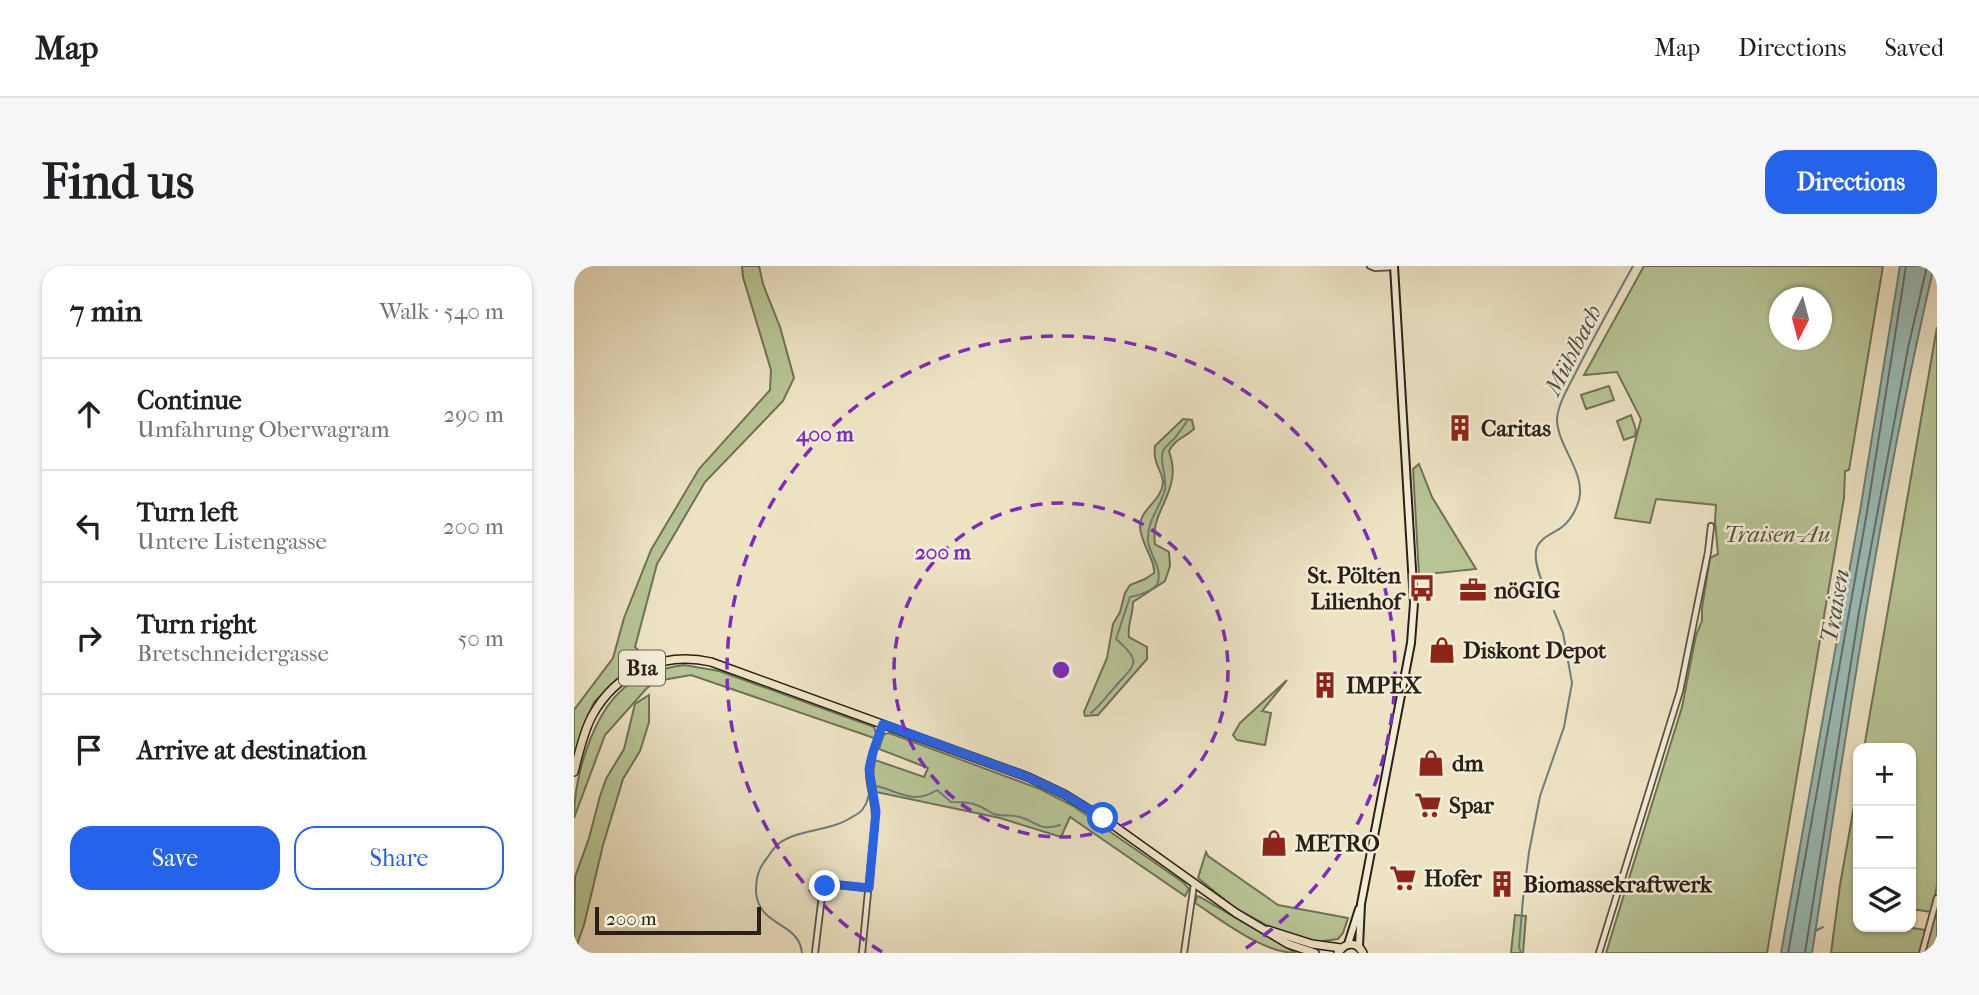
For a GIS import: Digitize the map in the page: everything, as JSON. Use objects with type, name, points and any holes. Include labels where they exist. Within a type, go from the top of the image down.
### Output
[{"type":"main road","points":[[1342,948],[1361,904],[1411,643],[1414,603],[1394,266]]},
{"type":"main road","name":"B1a","points":[[574,772],[591,718],[612,689],[637,670],[653,664],[678,658],[711,662],[1028,777],[1064,794],[1103,818],[1236,913],[1298,948],[1315,953]]},
{"type":"main road","points":[[1361,904],[1363,951]]},
{"type":"main road","name":"B1a","points":[[1275,935],[1312,944],[1363,951]]},
{"type":"street","points":[[1370,266],[1394,266]]},
{"type":"street","points":[[1599,953],[1680,691],[1711,526]]},
{"type":"street","points":[[862,953],[875,821],[870,763],[883,724]]},
{"type":"street","points":[[815,953],[823,887],[831,884],[869,888]]},
{"type":"street","points":[[1184,953],[1194,884]]},
{"type":"street","points":[[1922,953],[1937,898]]},
{"type":"green space","points":[[742,266],[759,266],[794,378],[783,401],[705,482],[657,564],[635,647],[643,655],[594,702],[582,729],[574,759],[574,710],[613,658],[624,618],[651,550],[699,469],[770,390],[771,370]]},
{"type":"green space","name":"Traisen-Au","points":[[1644,266],[1883,266],[1849,470],[1845,471],[1844,498],[1767,953],[1606,953],[1682,707],[1696,635],[1702,621],[1710,558],[1718,554],[1716,505],[1656,499],[1650,523],[1615,518],[1641,419],[1617,372],[1584,375]]},
{"type":"green space","points":[[1937,327],[1937,885],[1932,912],[1916,910],[1916,743],[1865,743]]},
{"type":"green space","points":[[1609,386],[1614,400],[1586,409],[1581,395]]},
{"type":"green space","points":[[1631,415],[1636,430],[1635,436],[1624,440],[1617,421]]},
{"type":"green space","points":[[1183,419],[1192,420],[1194,429],[1177,441],[1169,451],[1172,479],[1154,534],[1155,544],[1169,552],[1170,566],[1165,581],[1133,602],[1129,625],[1129,637],[1147,647],[1147,659],[1098,715],[1085,716],[1084,712],[1107,658],[1113,624],[1120,612],[1125,593],[1130,585],[1154,573],[1153,563],[1142,539],[1141,520],[1159,495],[1163,483],[1155,446]]},
{"type":"green space","points":[[1419,464],[1432,497],[1476,569],[1419,575],[1413,469]]},
{"type":"green space","points":[[684,665],[719,671],[874,727],[876,734],[874,738],[691,675],[657,681],[647,688],[605,735],[574,818],[581,766],[594,730],[613,700],[624,688],[645,675]]},
{"type":"green space","points":[[1287,680],[1262,711],[1271,713],[1265,745],[1237,740],[1233,735],[1240,723]]},
{"type":"green space","points":[[649,695],[649,722],[640,751],[623,779],[574,953],[575,877],[606,779],[624,749],[635,704]]},
{"type":"green space","points":[[889,733],[1040,789],[1073,806],[1189,889],[1185,896],[1070,817],[1061,837],[1000,818],[876,792],[873,776],[875,760],[924,777],[928,768],[879,749],[884,734]]},
{"type":"green space","points":[[1853,812],[1853,932],[1926,930],[1920,953],[1831,953]]},
{"type":"green space","points":[[1206,852],[1278,905],[1348,918],[1343,933],[1338,939],[1316,942],[1266,925],[1235,908],[1198,878]]},
{"type":"green space","points":[[1197,896],[1296,953],[1270,948],[1244,935],[1195,903]]},
{"type":"green space","points":[[1937,906],[1937,953],[1924,953]]},
{"type":"green space","points":[[1515,915],[1526,916],[1523,953],[1511,953]]},
{"type":"water","name":"Traisen","points":[[1900,266],[1934,266],[1882,522],[1812,953],[1781,953],[1860,511]]},
{"type":"waterway","name":"Mühlbach","points":[[1549,598],[1538,569],[1537,547],[1571,518],[1578,504],[1580,490],[1579,479],[1558,429],[1558,413],[1566,390],[1633,266]]},
{"type":"waterway","points":[[1091,713],[1133,664],[1131,654],[1116,639],[1130,597],[1150,590],[1158,582],[1157,566],[1148,533],[1165,489],[1162,454],[1187,421]]},
{"type":"waterway","name":"Mühlbach","points":[[1521,953],[1519,947],[1529,852],[1540,796],[1564,727],[1572,683],[1563,633],[1554,611]]},
{"type":"waterway","points":[[874,788],[877,786],[914,797],[937,790],[951,802],[972,804],[994,814],[1020,817],[1044,827],[1060,825]]},
{"type":"waterway","points":[[802,953],[794,935],[771,919],[759,904],[756,887],[760,870],[774,848],[784,840],[843,822],[859,813],[870,792]]},
{"type":"waterway","points":[[1815,931],[1823,927]]},
{"type":"place","name":"Caritas","points":[[1460,428]]},
{"type":"place","name":"St. Pölten Lilienhof","points":[[1422,588]]},
{"type":"place","name":"nöGIG","points":[[1473,590]]},
{"type":"place","name":"Diskont Depot","points":[[1442,650]]},
{"type":"place","name":"IMPEX","points":[[1325,685]]},
{"type":"place","name":"dm","points":[[1431,763]]},
{"type":"place","name":"Spar","points":[[1428,805]]},
{"type":"place","name":"METRO","points":[[1274,843]]},
{"type":"place","name":"Hofer","points":[[1403,878]]},
{"type":"place","name":"Biomassekraftwerk","points":[[1502,884]]},
{"type":"route","points":[[825,886],[831,884],[869,888],[876,811],[869,769],[883,724],[1028,777],[1064,794],[1103,818]]}]
